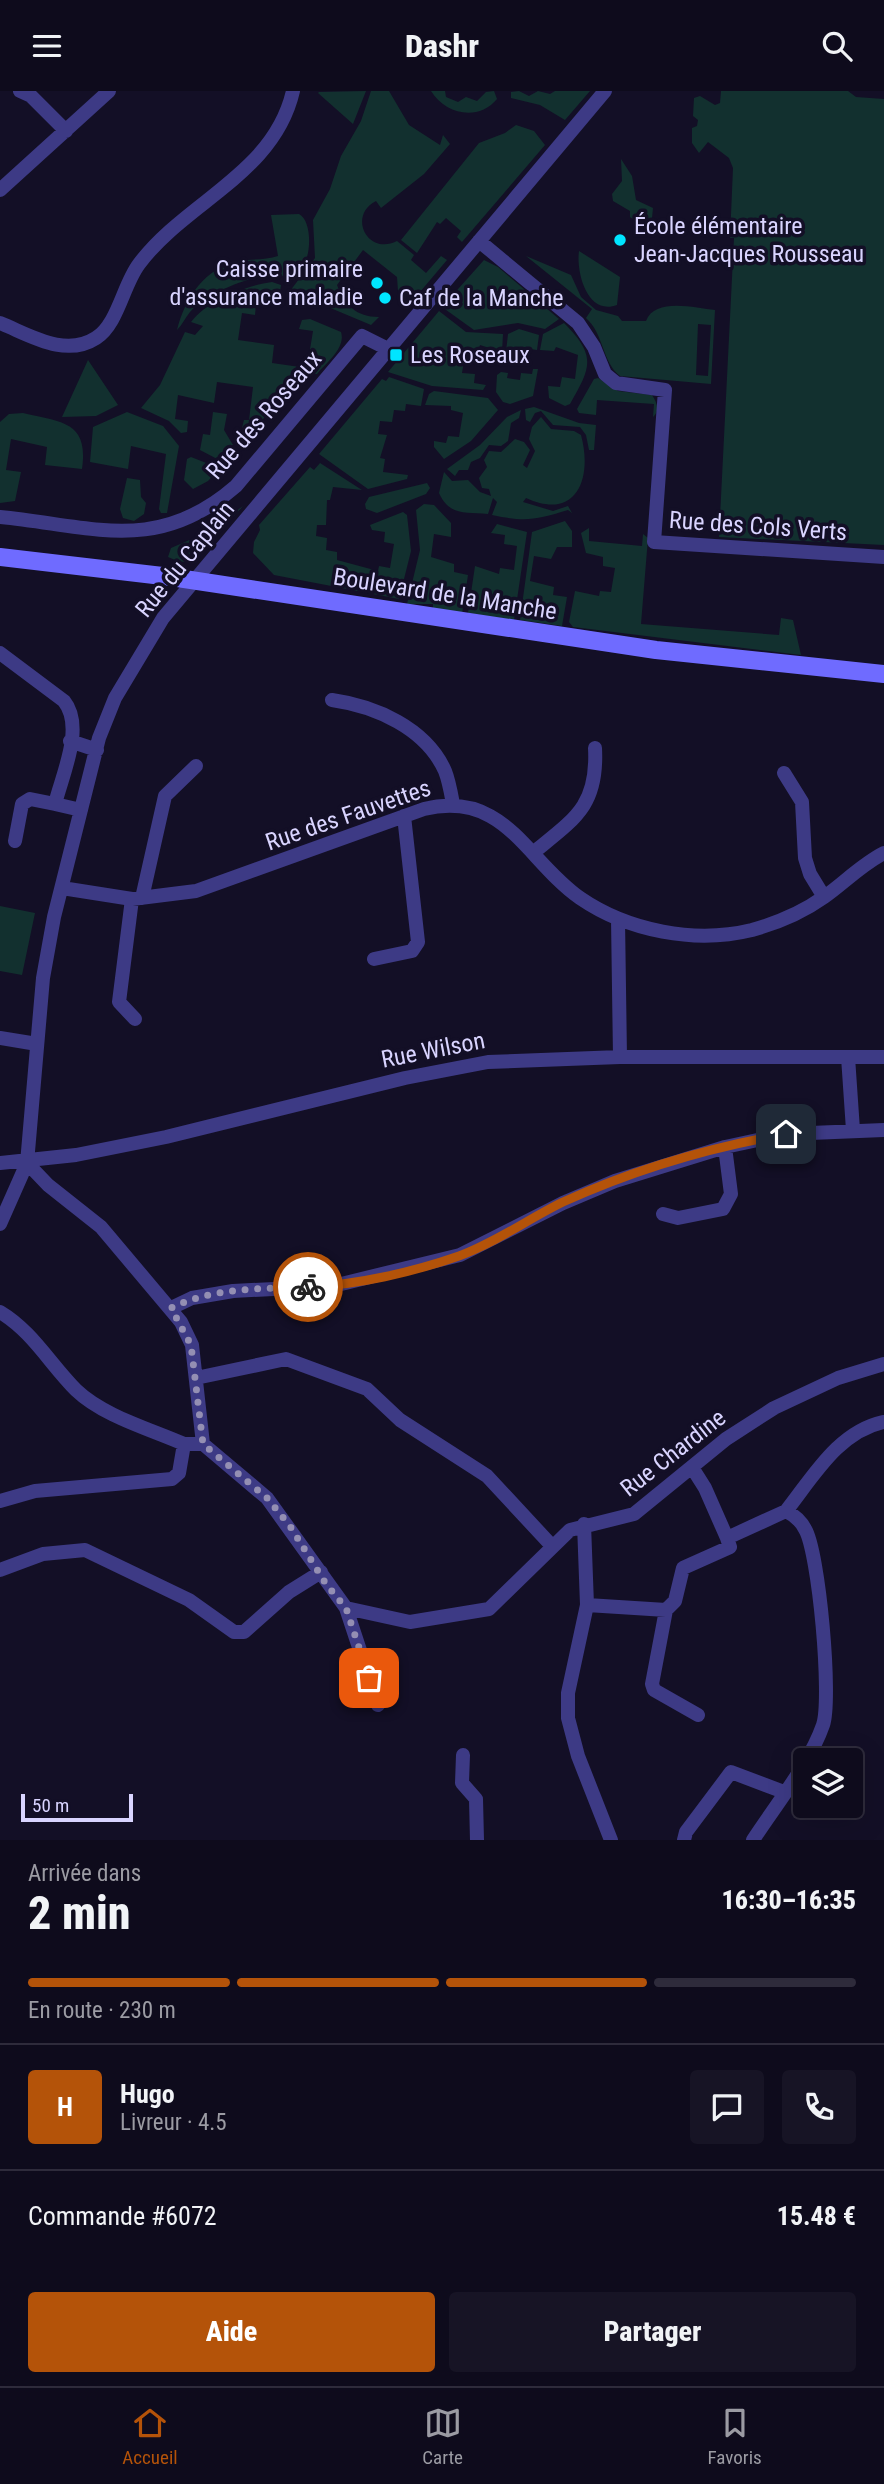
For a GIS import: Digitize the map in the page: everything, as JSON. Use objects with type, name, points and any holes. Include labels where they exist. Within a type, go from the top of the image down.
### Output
[{"type":"main road","name":"Boulevard de la Manche","points":[[0,557],[195,581],[644,648],[884,674]]},
{"type":"street","points":[[20,91],[31,96],[66,131]]},
{"type":"street","points":[[0,190],[109,91]]},
{"type":"street","points":[[0,323],[61,346],[97,338],[110,321],[137,266],[155,246],[234,181],[260,155],[276,133],[292,91]]},
{"type":"street","name":"Rue du Caplain","points":[[0,1224],[18,1190],[27,1163],[43,978],[81,810],[97,750],[115,698],[163,618],[605,91]]},
{"type":"street","name":"Rue des Cols Verts","points":[[479,241],[578,323],[594,347],[605,375],[615,383],[665,390],[654,542],[884,557]]},
{"type":"street","name":"Rue des Roseaux","points":[[0,517],[121,532],[168,527],[185,521],[219,502],[236,486],[362,336],[388,349]]},
{"type":"street","points":[[0,653],[64,701],[73,719],[55,804]]},
{"type":"street","points":[[332,700],[357,704],[383,713],[419,738],[445,771],[453,804]]},
{"type":"street","points":[[70,741],[97,750]]},
{"type":"street","points":[[534,852],[559,832],[586,801],[596,780],[595,748]]},
{"type":"street","points":[[135,1019],[119,1002],[137,898],[165,796],[196,766]]},
{"type":"street","points":[[784,773],[802,802],[805,858],[810,874],[824,897]]},
{"type":"street","points":[[15,841],[22,804],[30,799],[81,810]]},
{"type":"street","name":"Rue des Fauvettes","points":[[62,888],[137,898],[196,891],[404,816],[453,804],[494,818],[511,829],[554,876],[580,898],[618,919],[676,933],[727,935],[775,922],[824,897],[884,853]]},
{"type":"street","points":[[374,959],[412,951],[418,942],[404,816]]},
{"type":"street","points":[[618,919],[620,1057]]},
{"type":"street","points":[[0,1038],[37,1044]]},
{"type":"street","name":"Rue Wilson","points":[[0,1164],[27,1163],[166,1137],[405,1078],[488,1062],[620,1057],[884,1057]]},
{"type":"street","points":[[848,1057],[853,1130]]},
{"type":"street","points":[[171,1308],[191,1298],[233,1291],[333,1286],[460,1255],[563,1203],[615,1181],[724,1147],[786,1134],[884,1130]]},
{"type":"street","points":[[663,1214],[678,1218],[723,1209],[731,1194],[724,1147]]},
{"type":"street","points":[[27,1163],[48,1185],[101,1227],[171,1308],[191,1345],[203,1444]]},
{"type":"street","points":[[0,1312],[17,1322],[77,1391],[124,1418],[184,1444],[203,1444],[267,1498],[346,1608],[378,1705]]},
{"type":"street","points":[[196,1378],[286,1359],[367,1389],[400,1420],[487,1476],[552,1546]]},
{"type":"street","name":"Rue Chardine","points":[[346,1608],[410,1622],[489,1609],[570,1530],[584,1524],[606,1523],[634,1514],[693,1469],[726,1439],[781,1405],[838,1378],[884,1364]]},
{"type":"street","points":[[727,1538],[786,1511],[842,1442],[867,1425],[883,1422]]},
{"type":"street","points":[[0,1501],[34,1491],[172,1479],[179,1473],[184,1444]]},
{"type":"street","points":[[693,1469],[705,1488],[730,1546],[683,1568],[675,1601],[666,1610],[652,1684],[653,1690],[698,1715]]},
{"type":"street","points":[[753,1840],[823,1727],[827,1688],[810,1540],[799,1520],[786,1511]]},
{"type":"street","points":[[584,1524],[587,1605],[583,1634],[568,1693],[568,1718],[578,1756],[611,1840]]},
{"type":"street","points":[[0,1570],[43,1554],[85,1550],[189,1599],[234,1632],[244,1632],[289,1592],[321,1572]]},
{"type":"street","points":[[587,1605],[666,1610]]},
{"type":"street","points":[[463,1755],[462,1783],[475,1799],[477,1840]]},
{"type":"street","points":[[684,1840],[686,1832],[731,1772],[784,1792]]},
{"type":"green space","points":[[366,91],[353,124],[318,93],[319,92]]},
{"type":"green space","points":[[371,91],[389,91],[409,125],[440,145],[443,135],[450,144],[424,174],[381,208],[376,201],[367,208],[363,216],[362,224],[370,239],[387,244],[397,241],[414,255],[411,260],[426,273],[441,256],[447,260],[420,292],[405,296],[398,291],[397,277],[363,250],[337,285],[352,309],[364,315],[379,317],[371,325],[290,291],[315,258],[313,220],[330,189],[341,156],[361,121]]},
{"type":"green space","points":[[431,91],[445,91],[446,97],[458,102],[466,97],[477,101],[486,92],[494,91],[497,99],[481,111],[462,112],[445,105]]},
{"type":"green space","points":[[519,91],[529,96],[538,91],[550,94],[555,91],[590,91],[565,120],[540,105],[511,98],[511,92]]},
{"type":"green space","points":[[721,91],[848,91],[856,97],[884,99],[884,545],[719,537],[734,238],[730,238],[733,168],[729,158],[708,142],[699,153],[692,143],[692,128],[697,126],[698,120],[693,116],[694,98],[700,96],[715,105],[720,103]]},
{"type":"green space","points":[[516,125],[534,131],[545,145],[462,242],[457,237],[461,231],[446,218],[440,224],[437,222],[417,253],[401,240],[479,143],[505,133]]},
{"type":"green space","points":[[621,159],[632,176],[636,200],[653,208],[651,228],[634,230],[635,221],[630,217],[630,211],[613,201],[612,194],[622,181]]},
{"type":"green space","points":[[299,214],[307,224],[309,241],[306,259],[299,271],[290,275],[243,281],[223,289],[190,312],[177,330],[191,296],[207,277],[228,264],[278,256],[271,215]]},
{"type":"green space","points":[[579,251],[620,277],[617,305],[607,307],[591,298],[579,270]]},
{"type":"green space","points":[[526,256],[571,275],[581,297],[596,310],[618,316],[622,321],[646,321],[658,309],[667,306],[715,310],[711,384],[620,376],[614,370],[596,332],[586,318],[592,309]],"holes":[[[698,324],[711,325],[708,376],[696,375]]]},
{"type":"green space","points":[[484,260],[498,267],[559,319],[545,329],[518,323],[474,330],[442,307]]},
{"type":"green space","points":[[272,282],[281,285],[280,292],[268,290],[257,295],[255,315],[242,313],[238,340],[274,345],[272,363],[307,368],[313,331],[299,329],[302,320],[310,319],[341,332],[341,344],[317,374],[302,374],[251,433],[242,428],[244,420],[249,420],[253,387],[217,382],[214,403],[178,395],[175,419],[188,421],[187,432],[181,433],[169,421],[141,408],[160,385],[185,332],[195,335],[203,326],[191,322],[198,314],[228,295]]},
{"type":"green space","points":[[439,311],[466,332],[503,334],[502,352],[480,345],[479,349],[466,348],[462,373],[475,374],[474,383],[486,385],[483,390],[432,386],[388,372]]},
{"type":"green space","points":[[564,323],[582,344],[587,362],[583,380],[570,404],[565,406],[549,398],[548,386],[560,387],[562,377],[575,379],[578,355],[556,347],[554,351],[540,350],[543,334]]},
{"type":"green space","points":[[519,329],[539,335],[537,350],[525,348],[524,355],[506,352],[508,334]]},
{"type":"green space","points":[[88,360],[118,405],[96,416],[62,417]]},
{"type":"green space","points":[[533,369],[538,369],[533,396],[510,404],[503,402],[496,392],[497,375],[501,372],[508,373],[507,378],[520,380],[521,373],[532,374]]},
{"type":"green space","points":[[389,377],[424,389],[421,406],[406,404],[405,411],[394,410],[392,422],[380,421],[378,434],[387,435],[380,458],[385,459],[383,472],[408,475],[407,479],[368,489],[319,454],[382,379],[386,381]]},
{"type":"green space","points":[[598,378],[618,391],[652,395],[657,406],[655,415],[653,417],[654,404],[597,400],[596,415],[579,413],[577,409],[594,379]]},
{"type":"green space","points":[[434,391],[488,398],[498,410],[471,441],[444,459],[434,447],[434,441],[446,443],[448,436],[459,437],[463,413],[451,410],[451,406],[425,405],[429,394]]},
{"type":"green space","points":[[534,407],[579,423],[596,425],[594,450],[589,450],[586,435],[580,427],[553,425],[541,411],[535,413],[530,422],[526,420],[525,409]]},
{"type":"green space","points":[[521,410],[519,418],[511,423],[508,441],[501,446],[489,445],[480,458],[471,462],[468,470],[459,470],[455,476],[447,469],[480,445],[507,417]]},
{"type":"green space","points":[[127,412],[163,426],[179,446],[167,513],[161,513],[159,509],[166,454],[131,446],[128,469],[90,462],[93,427]]},
{"type":"green space","points":[[213,412],[227,414],[224,430],[233,445],[221,461],[200,450],[203,434],[210,435]]},
{"type":"green space","points":[[23,413],[69,426],[81,441],[82,469],[45,465],[47,447],[11,439],[6,470],[21,472],[15,501],[0,503],[0,422],[9,414]]},
{"type":"green space","points":[[541,417],[551,429],[574,431],[581,435],[584,451],[582,480],[577,492],[569,500],[557,504],[543,504],[526,498],[523,502],[553,511],[568,506],[572,513],[568,510],[530,519],[492,515],[497,502],[493,498],[488,514],[465,513],[448,506],[439,493],[444,472],[452,481],[468,480],[480,492],[491,496],[489,489],[482,488],[479,478],[487,467],[484,460],[489,451],[501,452],[515,439],[524,442],[530,450],[523,465],[527,468],[535,451],[529,439],[532,427]]},
{"type":"green space","points":[[191,457],[214,466],[217,471],[208,481],[193,489],[184,480],[187,459]]},
{"type":"green space","points":[[320,463],[362,490],[333,487],[330,500],[327,500],[326,525],[317,525],[316,536],[327,538],[326,550],[337,552],[337,560],[378,571],[379,566],[390,568],[394,544],[384,542],[385,532],[372,530],[370,525],[403,512],[407,515],[411,551],[399,599],[274,575],[253,553],[259,525],[310,467],[314,470]]},
{"type":"green space","points":[[127,478],[140,480],[141,497],[146,503],[144,514],[134,521],[123,518],[120,509]]},
{"type":"green space","points":[[427,483],[430,488],[426,494],[377,513],[366,509],[365,504],[369,497]]},
{"type":"green space","points":[[424,504],[434,505],[451,523],[451,537],[434,534],[431,557],[454,564],[454,572],[468,575],[462,614],[433,608],[433,604],[407,604],[420,550],[416,510]]},
{"type":"green space","points":[[243,506],[194,561],[180,562],[168,557],[171,548],[208,532]]},
{"type":"green space","points":[[565,521],[572,531],[572,547],[557,547],[551,559],[534,556],[530,581],[554,587],[553,595],[567,597],[562,626],[520,620],[532,532]]},
{"type":"green space","points":[[497,524],[527,532],[514,620],[468,613],[475,566],[499,574],[500,568],[514,570],[517,546],[504,544],[505,535],[491,533]]},
{"type":"green space","points":[[589,528],[589,541],[642,546],[643,534],[648,538],[641,624],[779,635],[781,618],[793,620],[801,655],[573,627],[569,622],[575,591],[599,596],[600,591],[611,592],[615,568],[603,566],[603,557],[586,553],[581,533]]},
{"type":"green space","points":[[0,906],[35,913],[22,975],[0,971]]},
{"type":"way so far","points":[[308,1287],[233,1291],[191,1298],[171,1308],[181,1322],[191,1345],[203,1444],[267,1498],[290,1526],[326,1584],[346,1608],[369,1678]]},
{"type":"place","name":"École élémentaire Jean-Jacques Rousseau","points":[[620,240]]},
{"type":"place","name":"Caisse primaire d'assurance maladie","points":[[377,283]]},
{"type":"place","name":"Caf de la Manche","points":[[385,298]]},
{"type":"place","name":"Les Roseaux","points":[[396,355]]},
{"type":"route","points":[[308,1287],[333,1286],[460,1255],[563,1203],[615,1181],[724,1147],[786,1134]]}]
